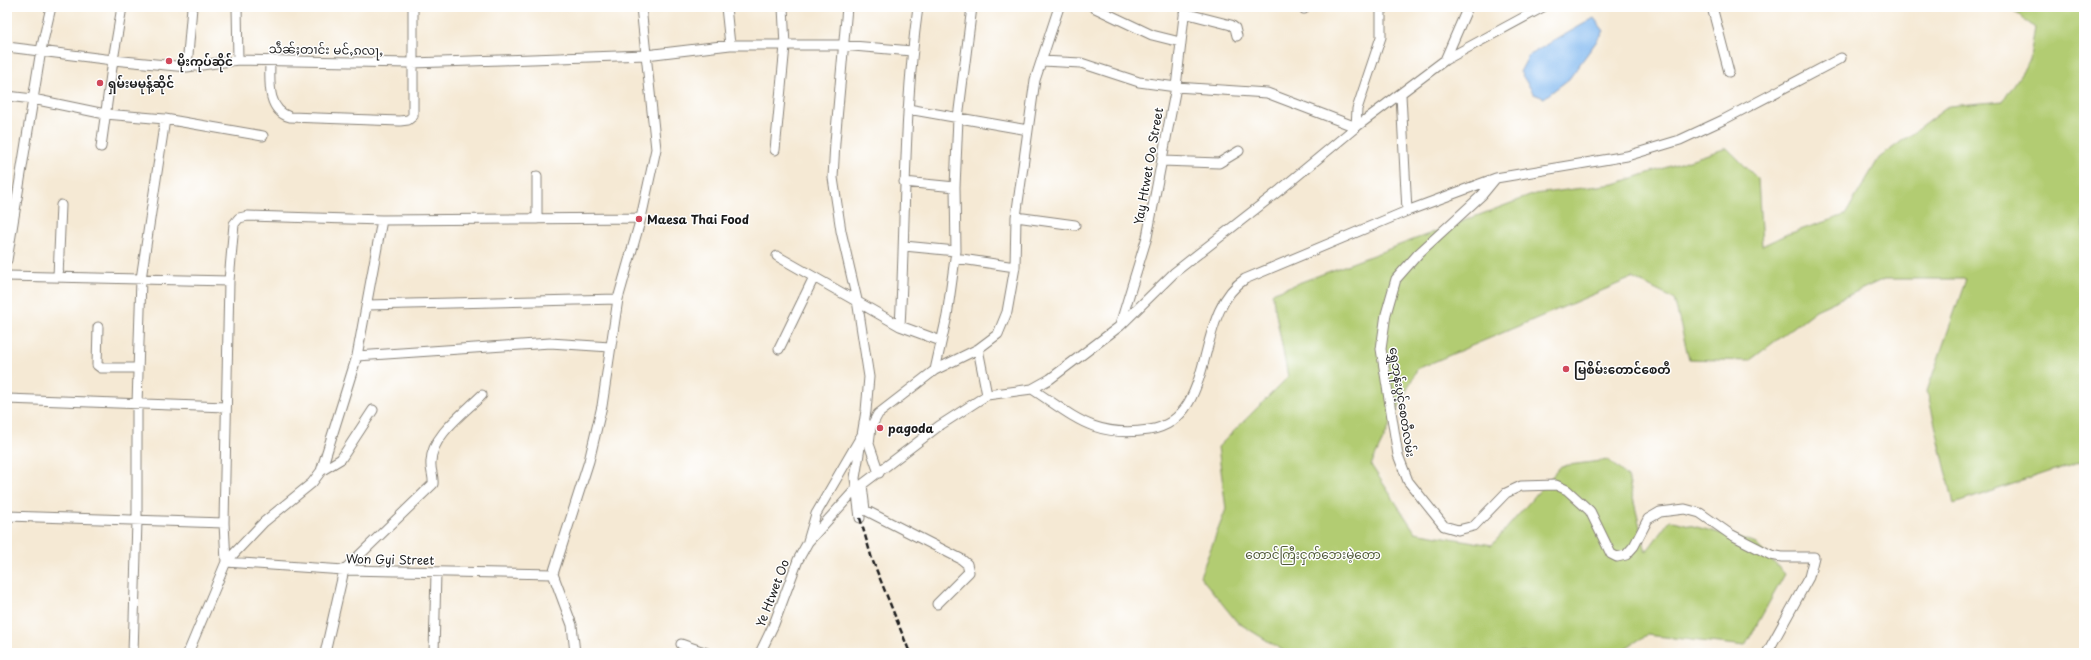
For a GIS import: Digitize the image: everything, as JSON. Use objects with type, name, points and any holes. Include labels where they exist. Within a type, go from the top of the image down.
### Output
[{"type":"street","points":[[7,260],[41,50],[51,7]]},
{"type":"street","points":[[101,148],[122,7]]},
{"type":"street","points":[[187,67],[192,7]]},
{"type":"street","points":[[237,7],[238,60]]},
{"type":"street","points":[[270,60],[271,94],[274,105],[282,114],[290,117],[400,121],[408,120],[413,116],[413,7]]},
{"type":"street","points":[[575,653],[572,625],[553,574],[588,461],[602,406],[618,299],[641,218],[656,149],[641,7]]},
{"type":"street","points":[[726,7],[730,45]]},
{"type":"street","points":[[775,150],[785,46],[783,7]]},
{"type":"street","points":[[847,7],[835,142],[834,178],[841,231],[857,300],[869,377],[863,433],[856,466],[859,488],[860,518]]},
{"type":"street","points":[[900,326],[904,246],[904,182],[908,109],[912,51],[918,7]]},
{"type":"street","points":[[935,370],[955,254],[955,188],[958,118],[972,7]]},
{"type":"street","points":[[879,473],[869,444],[871,427],[878,414],[935,370],[978,349],[998,334],[1006,312],[1015,267],[1016,217],[1035,80],[1058,7]]},
{"type":"street","points":[[1093,7],[1152,35],[1180,42]]},
{"type":"street","points":[[1356,127],[1357,109],[1380,37],[1381,7]]},
{"type":"street","points":[[1445,60],[1468,7]]},
{"type":"street","points":[[808,542],[859,488],[939,426],[987,395],[1032,389],[1050,379],[1120,326],[1175,272],[1280,190],[1356,127],[1401,95],[1445,60],[1543,7]]},
{"type":"street","points":[[1712,7],[1729,72]]},
{"type":"street","points":[[1184,10],[1231,25],[1236,28],[1237,36]]},
{"type":"street","name":"Yay Htwet Oo Street","points":[[1120,326],[1147,237],[1176,87],[1184,10]]},
{"type":"street","name":"သဵၼ်ႈတၢင်း မင်ႇၵလႃႇ","points":[[7,47],[113,60],[187,67],[238,60],[412,63],[646,55],[730,45],[844,46],[912,51]]},
{"type":"street","points":[[1032,389],[1078,419],[1093,426],[1113,432],[1129,432],[1152,429],[1170,423],[1182,411],[1196,389],[1214,321],[1234,286],[1245,279],[1407,211],[1496,178],[1627,156],[1680,140],[1723,120],[1841,58]]},
{"type":"street","points":[[1042,61],[1081,63],[1139,82],[1176,87],[1267,93],[1356,127]]},
{"type":"street","points":[[1401,95],[1407,211]]},
{"type":"street","points":[[7,96],[33,99],[105,114],[165,120],[263,136]]},
{"type":"street","points":[[908,109],[1028,130]]},
{"type":"street","points":[[133,653],[137,521],[137,404],[141,279],[165,120]]},
{"type":"street","points":[[1162,161],[1220,163],[1239,150]]},
{"type":"street","points":[[537,176],[537,219]]},
{"type":"street","name":"ရွှေဘုန်းပွင့်စေတီလမ်း","points":[[1496,178],[1482,194],[1419,253],[1396,279],[1386,314],[1381,349],[1398,455],[1408,481],[1444,526],[1458,530],[1474,526],[1506,493],[1521,486],[1556,485],[1567,490],[1590,511],[1611,554],[1617,557],[1626,555],[1634,546],[1648,519],[1660,512],[1685,509],[1700,513],[1730,534],[1772,555],[1782,557],[1814,557],[1809,577],[1767,653]]},
{"type":"street","points":[[904,182],[955,188]]},
{"type":"street","points":[[58,277],[61,205]]},
{"type":"street","points":[[226,562],[224,523],[229,281],[234,224],[239,218],[248,216],[382,220],[641,218]]},
{"type":"street","points":[[1016,217],[1075,225]]},
{"type":"street","points":[[188,653],[226,562],[264,522],[312,483],[321,471],[357,356],[382,220]]},
{"type":"street","points":[[904,246],[955,254],[1015,267]]},
{"type":"street","points":[[777,256],[857,300],[900,326],[941,341]]},
{"type":"street","points":[[7,276],[229,281]]},
{"type":"street","points":[[779,349],[814,277]]},
{"type":"street","points":[[367,305],[618,299]]},
{"type":"street","points":[[98,327],[97,365],[101,368],[138,368]]},
{"type":"street","points":[[357,356],[550,343],[610,347]]},
{"type":"street","points":[[978,349],[987,395]]},
{"type":"street","points":[[325,653],[344,570],[433,484],[430,463],[433,446],[482,395]]},
{"type":"street","points":[[7,399],[226,407]]},
{"type":"street","points":[[321,471],[341,459],[373,410]]},
{"type":"street","points":[[808,542],[816,514],[863,433],[871,427]]},
{"type":"street","points":[[859,488],[865,510],[968,564],[969,572],[937,604]]},
{"type":"street","points":[[7,516],[224,523]]},
{"type":"street","name":"Ye Htwet Oo","points":[[760,653],[774,624],[798,560],[808,542]]},
{"type":"street","name":"Won Gyi Street","points":[[226,562],[344,570],[553,574]]},
{"type":"street","points":[[434,653],[436,572]]},
{"type":"street","points":[[681,644],[707,653]]},
{"type":"green space","name":"တောင်ကြီးငှက်ဘေးမဲ့တော","points":[[2009,7],[2084,7],[2084,460],[1954,504],[1927,391],[1966,279],[1884,279],[1816,310],[1749,361],[1689,359],[1674,299],[1632,278],[1417,369],[1371,465],[1415,532],[1492,545],[1561,466],[1608,460],[1628,477],[1646,552],[1670,520],[1754,542],[1785,574],[1745,646],[1647,635],[1617,653],[1287,653],[1237,622],[1200,576],[1226,509],[1218,447],[1288,377],[1272,293],[1535,194],[1614,184],[1727,148],[1758,179],[1762,246],[1785,235],[1845,215],[1879,158],[1949,106],[2003,101],[2029,62],[2035,28]]},
{"type":"water","points":[[1594,18],[1604,31],[1569,79],[1544,98],[1534,94],[1520,72],[1529,55]]},
{"type":"railway","points":[[860,518],[872,559],[910,653]]},
{"type":"place","name":"မိုးကုပ်ဆိုင်","points":[[169,61]]},
{"type":"place","name":"ရှမ်းမမုန့်ဆိုင်","points":[[100,83]]},
{"type":"place","name":"Maesa Thai Food","points":[[639,219]]},
{"type":"place","name":"မြစိမ်းတောင်စေတီ","points":[[1566,369]]},
{"type":"place","name":"pagoda","points":[[880,428]]}]
